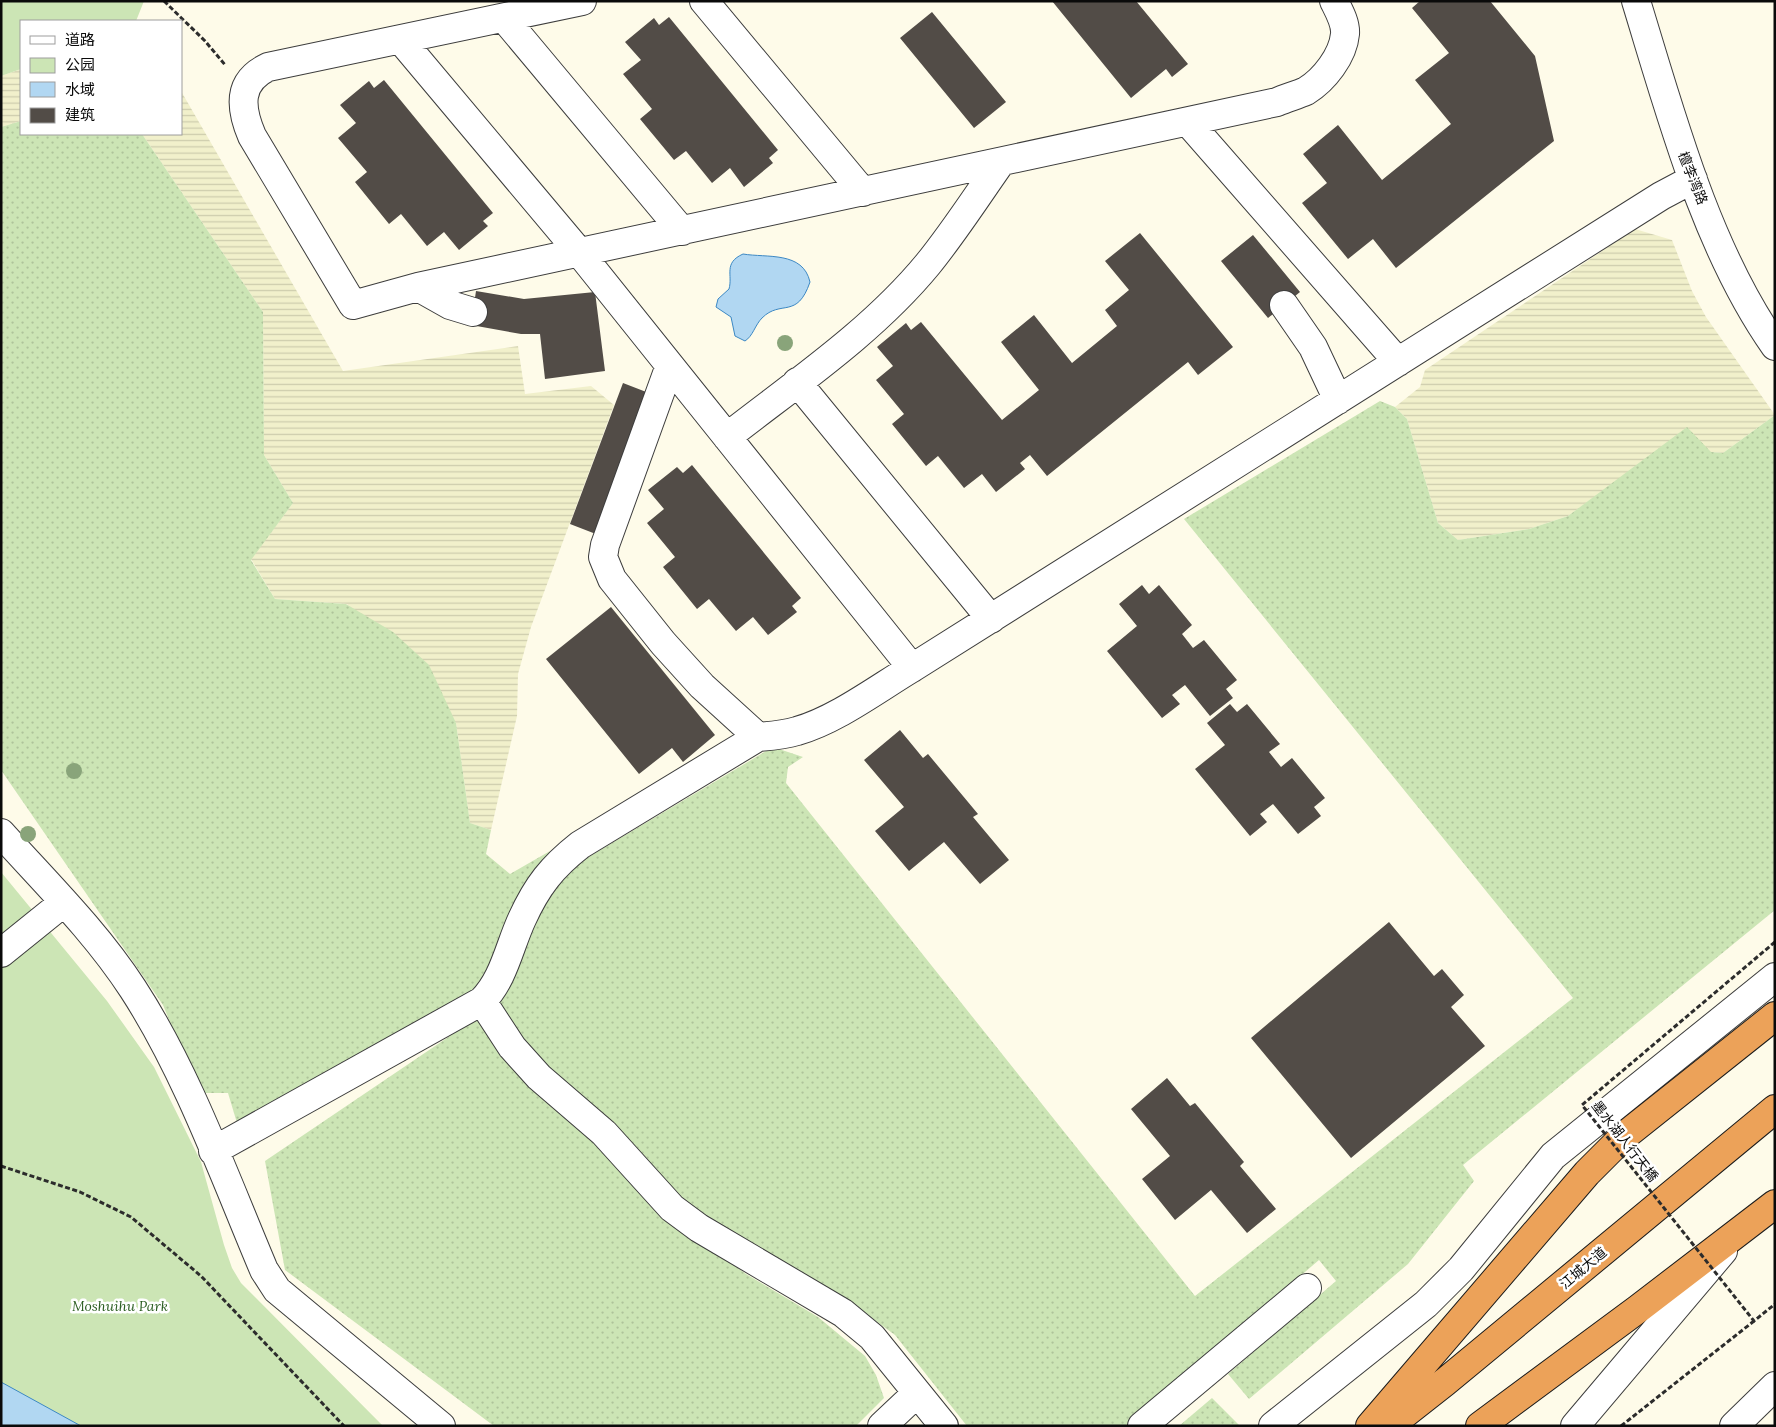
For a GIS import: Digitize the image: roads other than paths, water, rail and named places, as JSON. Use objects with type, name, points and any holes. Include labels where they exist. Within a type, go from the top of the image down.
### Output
[{"type":"highway","points":[[1370,1426],[1586,1173],[1623,1137],[1775,1016]]},
{"type":"highway","name":"江城大道","points":[[1389,1426],[1445,1382],[1775,1109]]},
{"type":"highway","points":[[1481,1425],[1775,1204]]},
{"type":"street","points":[[582,1],[268,68],[258,72],[246,88],[243,110],[252,136],[353,305],[418,287],[1277,102],[1306,91],[1321,80],[1332,66],[1345,34],[1342,17],[1334,1]]},
{"type":"street","points":[[704,1],[863,192]]},
{"type":"street","name":"檀李湾路","points":[[1636,1],[1693,179],[1730,267],[1775,346]]},
{"type":"street","points":[[504,18],[682,231]]},
{"type":"street","points":[[401,40],[579,252],[669,368],[727,437],[912,668]]},
{"type":"street","points":[[1188,122],[1398,362]]},
{"type":"street","points":[[727,437],[856,336],[928,264],[1001,162]]},
{"type":"street","points":[[213,1151],[482,1002],[495,987],[532,898],[555,865],[580,845],[758,738],[797,731],[816,723],[912,668],[1661,196],[1693,179]]},
{"type":"street","points":[[418,287],[450,305],[473,312]]},
{"type":"street","points":[[1284,305],[1313,347],[1338,400]]},
{"type":"street","points":[[669,368],[605,545],[603,558],[612,579],[663,643],[702,686],[758,738]]},
{"type":"street","points":[[797,382],[991,619]]},
{"type":"street","points":[[1,833],[95,938],[133,989],[189,1096],[264,1270],[276,1290],[441,1426]]},
{"type":"street","points":[[1,953],[63,903]]},
{"type":"street","points":[[1273,1426],[1426,1304],[1461,1269],[1553,1156],[1775,977]]},
{"type":"street","points":[[482,1002],[512,1047],[539,1077],[604,1133],[672,1208],[699,1228],[843,1313],[872,1338],[944,1426]]},
{"type":"street","points":[[1575,1426],[1740,1232]]},
{"type":"street","points":[[1426,1304],[1511,1261]]},
{"type":"street","points":[[1142,1426],[1307,1288]]},
{"type":"street","points":[[1734,1426],[1775,1386]]},
{"type":"street","points":[[882,1426],[917,1392]]},
{"type":"water","points":[[743,254],[773,256],[792,261],[800,265],[806,272],[810,282],[800,301],[794,305],[769,313],[762,318],[745,341],[735,336],[731,317],[716,307],[718,299],[729,289],[730,270],[733,261]]},
{"type":"water","points":[[1,1382],[81,1426],[1,1426]]},
{"type":"park label","name":"Moshuihu Park","points":[[120,1306]]}]
